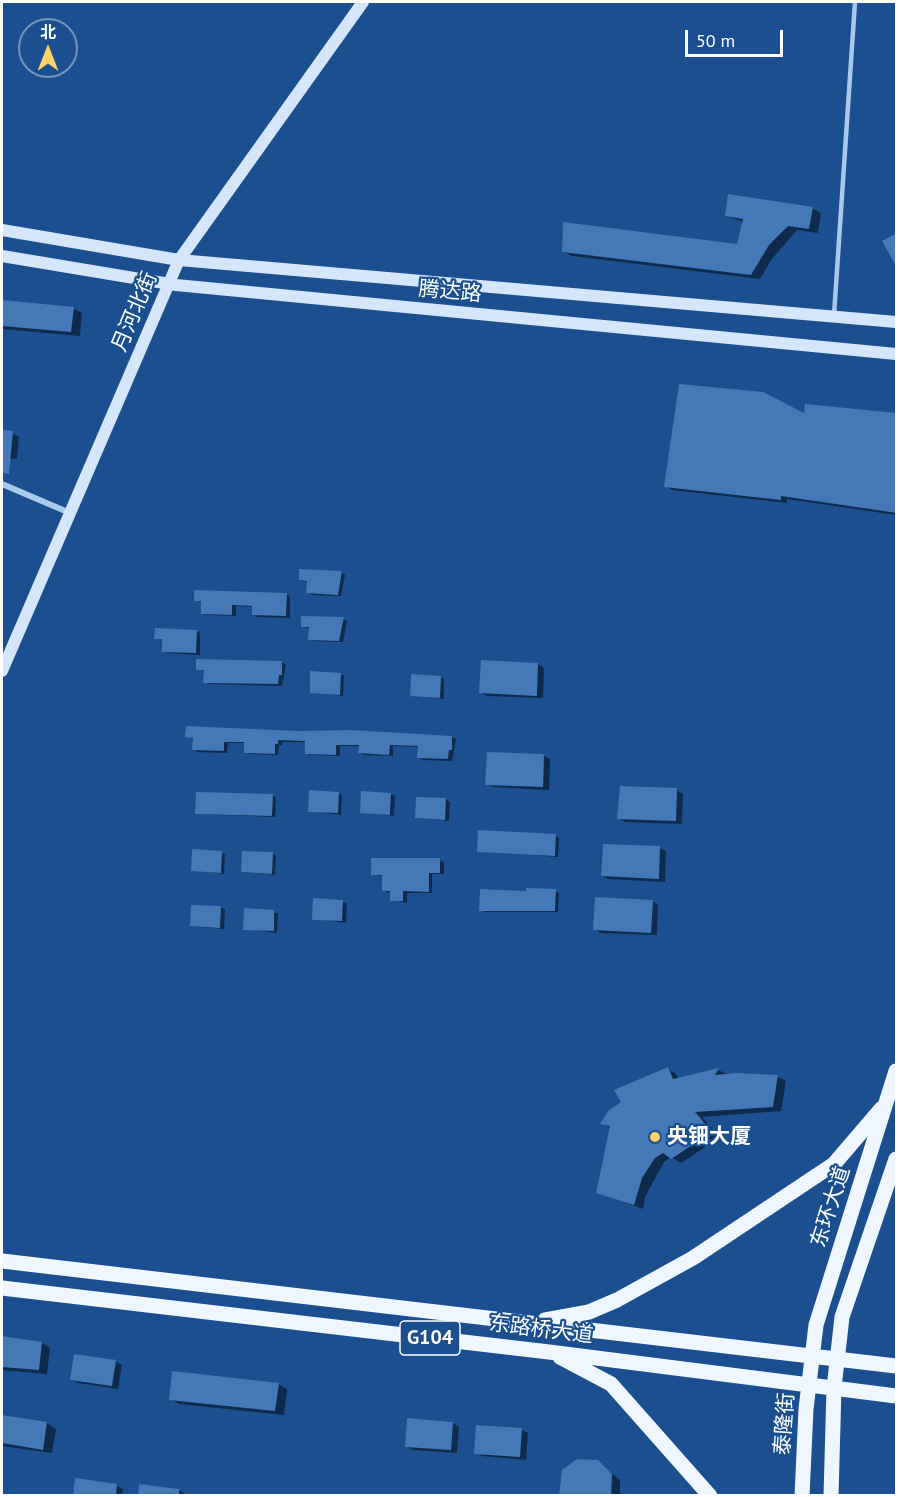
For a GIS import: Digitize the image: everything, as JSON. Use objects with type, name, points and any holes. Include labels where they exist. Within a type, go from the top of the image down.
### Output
[{"type":"main road","name":"月河北街","points":[[2,670],[179,260],[363,2]]},
{"type":"main road","name":"腾达路","points":[[2,230],[179,260],[897,322]]},
{"type":"main road","name":"腾达路","points":[[2,256],[169,284],[897,354]]},
{"type":"main road","name":"东环大道","points":[[811,1356],[821,1306],[897,1071]]},
{"type":"main road","points":[[531,1323],[589,1312],[617,1300],[693,1258],[834,1164],[887,1102]]},
{"type":"main road","points":[[831,1496],[834,1388],[842,1317],[897,1159]]},
{"type":"main road","name":"东路桥大道","points":[[2,1261],[897,1366]]},
{"type":"main road","name":"东路桥大道","points":[[2,1288],[549,1352],[897,1396]]},
{"type":"main road","points":[[549,1352],[611,1384],[710,1496]]},
{"type":"main road","name":"泰隆街","points":[[802,1496],[811,1356]]},
{"type":"street","points":[[2,484],[70,513]]},
{"type":"lane","points":[[834,315],[855,2]]},
{"type":"building","points":[[728,194],[813,207],[809,229],[788,226],[769,245],[751,275],[562,252],[563,222],[737,244],[743,219],[725,216]]},
{"type":"building","points":[[897,233],[897,268],[882,241]]},
{"type":"building","points":[[2,300],[74,307],[71,332],[2,326]]},
{"type":"building","points":[[679,384],[763,392],[804,413],[805,404],[897,413],[897,513],[781,496],[781,500],[664,487]]},
{"type":"building","points":[[2,430],[13,431],[9,474],[2,473]]},
{"type":"building","points":[[299,569],[342,571],[338,595],[306,593],[307,581],[299,580]]},
{"type":"building","points":[[194,590],[287,593],[286,616],[252,615],[252,606],[232,605],[232,615],[201,614],[201,601],[194,601]]},
{"type":"building","points":[[301,616],[344,617],[339,641],[308,640],[309,627],[301,627]]},
{"type":"building","points":[[155,628],[197,630],[196,653],[162,652],[162,639],[154,639]]},
{"type":"building","points":[[196,659],[282,661],[282,675],[279,675],[278,684],[203,683],[204,670],[196,670]]},
{"type":"building","points":[[481,660],[538,663],[537,696],[479,693]]},
{"type":"building","points":[[310,671],[341,673],[340,695],[310,693]]},
{"type":"building","points":[[411,674],[441,676],[440,698],[410,696]]},
{"type":"building","points":[[186,726],[298,731],[351,730],[452,736],[452,750],[449,750],[448,759],[417,758],[418,746],[390,745],[389,755],[358,753],[359,745],[336,745],[336,755],[305,754],[305,741],[278,740],[278,744],[275,744],[275,754],[244,753],[244,742],[224,742],[224,751],[192,750],[193,738],[185,737]]},
{"type":"building","points":[[487,752],[544,754],[543,787],[485,785]]},
{"type":"building","points":[[620,786],[677,788],[676,821],[617,819]]},
{"type":"building","points":[[309,790],[339,792],[338,813],[308,812]]},
{"type":"building","points":[[361,791],[391,793],[390,815],[360,813]]},
{"type":"building","points":[[196,792],[273,794],[272,816],[195,814]]},
{"type":"building","points":[[416,797],[446,798],[445,820],[415,818]]},
{"type":"building","points":[[478,830],[556,834],[555,856],[477,852]]},
{"type":"building","points":[[603,844],[660,846],[659,879],[601,876]]},
{"type":"building","points":[[192,849],[222,851],[221,873],[191,871]]},
{"type":"building","points":[[242,851],[273,852],[272,874],[241,872]]},
{"type":"building","points":[[371,858],[440,858],[440,873],[429,873],[429,892],[403,891],[403,901],[390,901],[390,891],[382,891],[382,875],[371,875]]},
{"type":"building","points":[[526,888],[556,889],[555,911],[479,911],[480,889],[526,891]]},
{"type":"building","points":[[595,897],[653,900],[651,933],[593,930]]},
{"type":"building","points":[[313,898],[343,900],[342,921],[312,920]]},
{"type":"building","points":[[191,905],[221,906],[220,928],[190,926]]},
{"type":"building","points":[[244,908],[274,910],[274,931],[243,930]]},
{"type":"building","name":"央钿大厦","points":[[668,1067],[673,1079],[719,1068],[715,1075],[737,1073],[778,1075],[773,1107],[695,1112],[712,1132],[671,1159],[663,1153],[655,1158],[642,1178],[634,1205],[596,1193],[610,1126],[600,1124],[608,1111],[621,1102],[614,1090]]},
{"type":"building","points":[[2,1336],[42,1342],[39,1370],[2,1367]]},
{"type":"building","points":[[74,1354],[116,1360],[112,1386],[70,1380]]},
{"type":"building","points":[[172,1371],[279,1383],[275,1411],[169,1400]]},
{"type":"building","points":[[2,1415],[47,1422],[43,1450],[2,1443]]},
{"type":"building","points":[[407,1418],[453,1422],[451,1450],[405,1447]]},
{"type":"building","points":[[476,1425],[522,1428],[520,1457],[474,1454]]},
{"type":"building","points":[[577,1459],[598,1460],[612,1474],[611,1496],[559,1496],[562,1470]]},
{"type":"building","points":[[75,1478],[117,1484],[116,1496],[73,1496]]},
{"type":"building","points":[[139,1484],[179,1489],[179,1496],[138,1496]]},
{"type":"place","name":"央钿大厦","points":[[655,1137]]}]
